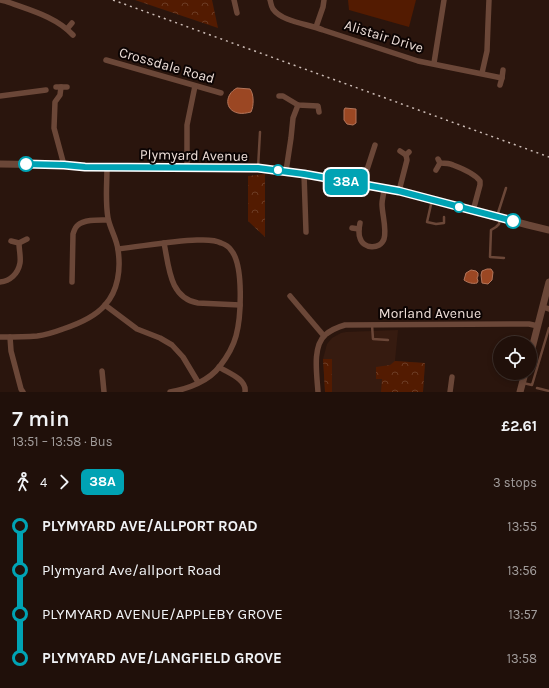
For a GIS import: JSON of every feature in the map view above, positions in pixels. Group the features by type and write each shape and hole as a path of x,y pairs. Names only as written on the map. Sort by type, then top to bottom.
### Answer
{"street":[{"path":"0,0 49,18 67,29 73,35"},
{"path":"234,0 237,13"},
{"name":"Alistair Drive","path":"270,0 272,8 285,18 418,61 434,63 502,78"},
{"path":"316,27 324,0"},
{"path":"434,63 444,0"},
{"path":"482,73 487,51 489,0"},
{"path":"67,29 72,23"},
{"name":"Crossdale Road","path":"106,60 221,93"},
{"path":"500,85 503,70"},
{"path":"187,167 187,125 195,86"},
{"path":"61,87 60,95 55,102 54,128 64,165"},
{"path":"0,96 46,90"},
{"path":"282,95 298,105 319,106"},
{"path":"286,171 292,138 293,118 298,105"},
{"path":"362,185 375,146"},
{"path":"399,191 408,153 400,151"},
{"path":"436,170 439,161 451,164 475,176 480,181 473,211"},
{"name":"Plymyard Avenue","path":"0,164 64,165 85,167 258,168 286,171 399,191 549,230"},
{"path":"0,337 37,336 71,327 89,318 105,305 112,294 117,282 119,267 118,249 108,220 106,202 107,167"},
{"path":"304,174 306,232"},
{"path":"360,223 355,229 363,243 374,247 381,244 384,238 382,204 384,189"},
{"path":"72,282 69,274 73,234 75,229 78,224 84,222 108,220"},
{"path":"19,244 27,239"},
{"path":"118,249 182,240 210,240 220,242 231,250 238,264 240,285 239,321 236,337 230,352 219,367 209,376 182,390 170,392"},
{"path":"11,241 19,244"},
{"path":"164,243 171,279 183,298 198,303 240,305"},
{"path":"0,282 11,279 16,274 20,264 19,244"},
{"path":"535,336 546,308 549,282"},
{"path":"290,296 324,336 316,355 318,392"},
{"path":"105,305 137,329 160,338 172,345 183,357 198,382"},
{"name":"Morland Avenue","path":"324,336 334,329 345,325 529,324 538,326"},
{"path":"10,337 11,351 23,392"},
{"path":"219,367 241,380 246,389 245,392"},
{"path":"102,372 104,392"},
{"path":"450,392 452,377"},
{"path":"520,392 523,382"}],"lane":[{"path":"258,168 260,132"},
{"path":"504,258 490,257 491,230 499,224 500,218 498,213 506,188"},
{"path":"432,200 427,222 436,224 444,223 444,217"},
{"path":"372,325 373,338 388,340"},
{"path":"523,382 532,385 549,328"},
{"path":"537,388 549,391"}],"shaded area":[{"path":"237,88 250,89 253,100 251,112 240,113 230,109 228,105 228,98"},
{"path":"345,108 356,109 356,123 353,125 347,124 344,120"},
{"path":"491,269 493,272 492,280 488,284 482,283 481,275 482,271"},
{"path":"471,270 478,273 477,283 470,283 464,280 466,273"},
{"path":"398,330 395,361 425,363 423,392 325,392 323,359 327,344 332,338 346,332"}],"green space":[{"path":"135,0 212,0 218,28"},
{"path":"348,0 416,0 409,27 349,10"},
{"path":"265,174 265,237 248,221 248,176"},
{"path":"323,359 332,359 332,392 325,392"},
{"path":"395,361 425,363 423,392 381,392 382,379 376,379 376,367 390,365"}],"railway":[{"path":"113,0 549,157"}],"bus line":[{"name":"38A","path":"26,164 85,167 258,168 286,171 399,191 513,221"}]}
